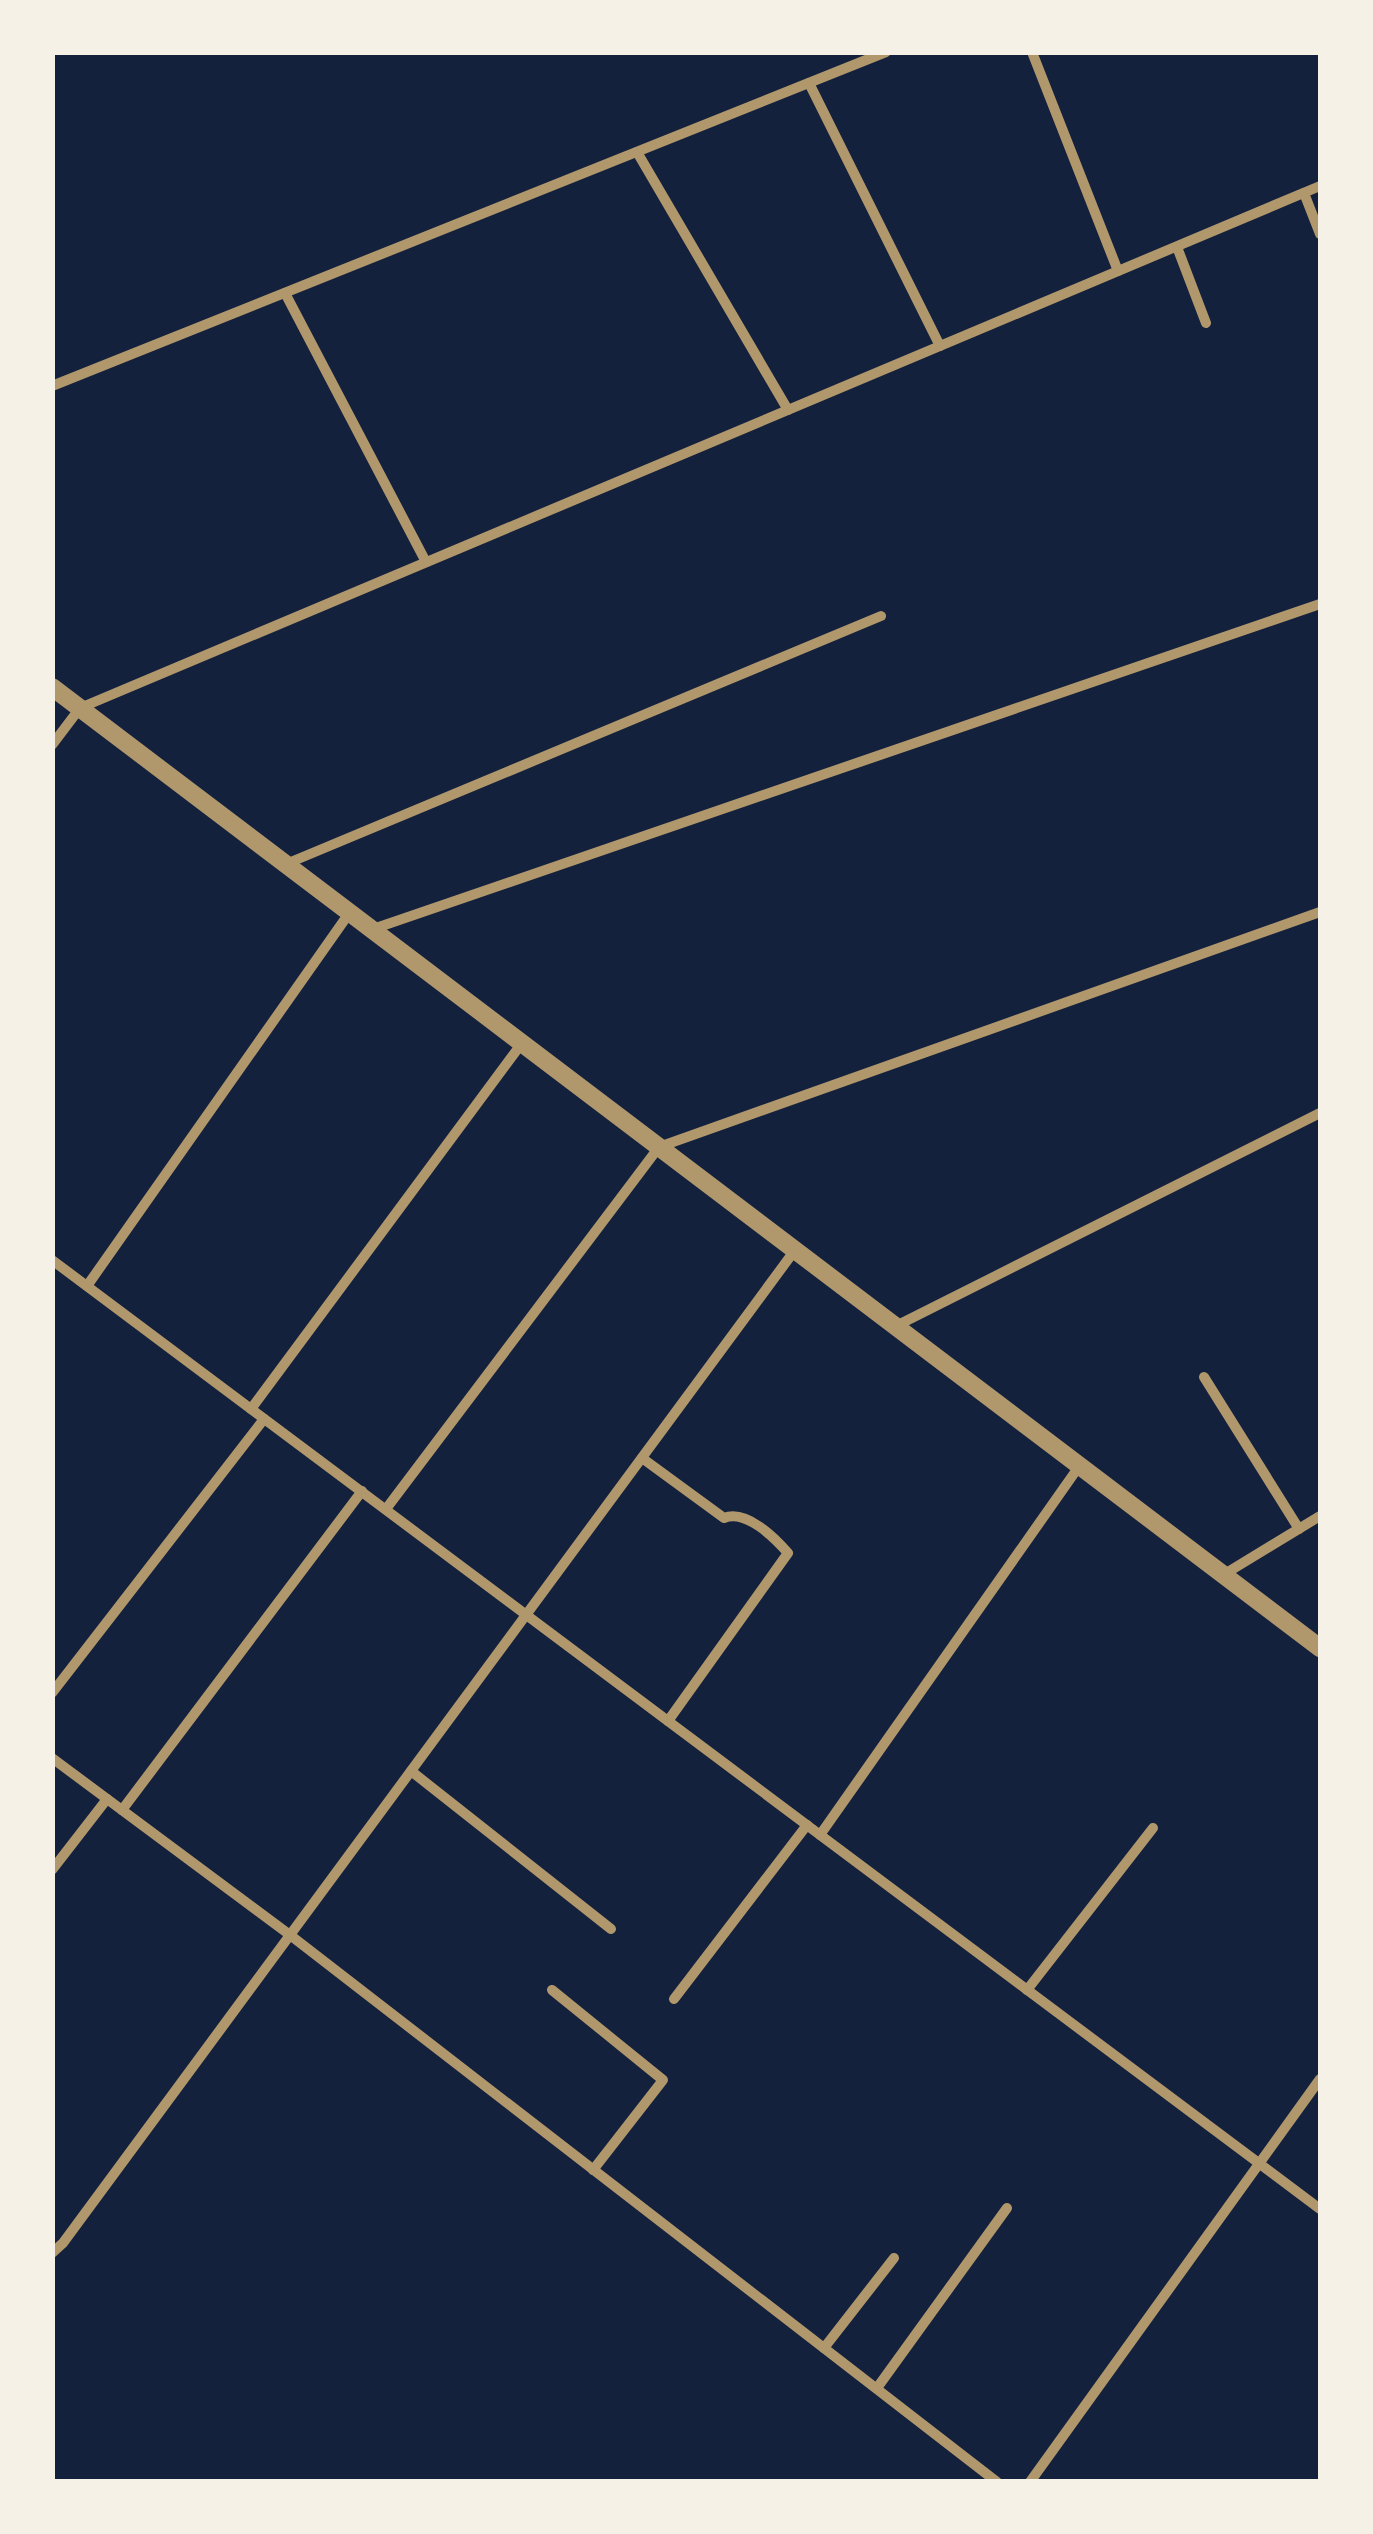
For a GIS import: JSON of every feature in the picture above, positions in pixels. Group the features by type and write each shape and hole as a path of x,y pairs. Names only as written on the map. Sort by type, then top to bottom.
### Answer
{"street":[{"path":"52,386 886,52"},
{"path":"1032,52 1118,271"},
{"path":"810,84 940,346"},
{"path":"637,152 788,410"},
{"path":"52,745 80,708 1320,186"},
{"path":"1304,193 1320,234"},
{"path":"1176,247 1206,323"},
{"path":"286,293 426,562"},
{"path":"373,929 1320,604"},
{"path":"286,864 881,616"},
{"path":"52,687 1320,1648"},
{"path":"87,1286 350,912"},
{"path":"386,1510 659,1147 1320,912"},
{"path":"251,1409 522,1043"},
{"path":"896,1326 1320,1113"},
{"path":"52,2253 795,1250"},
{"path":"52,1260 1320,2209"},
{"path":"1204,1377 1299,1529"},
{"path":"52,1693 264,1419"},
{"path":"642,1458 724,1518 730,1514 743,1516 788,1553 668,1721"},
{"path":"820,1835 1080,1465"},
{"path":"122,1810 362,1492"},
{"path":"1223,1574 1320,1516"},
{"path":"52,1758 290,1935 997,2482"},
{"path":"411,1770 611,1929"},
{"path":"52,1870 107,1799"},
{"path":"674,1999 807,1825"},
{"path":"1027,1990 1153,1828"},
{"path":"552,1990 663,2080 593,2170"},
{"path":"1030,2482 1320,2079"},
{"path":"876,2388 1007,2208"},
{"path":"824,2348 894,2258"}]}
